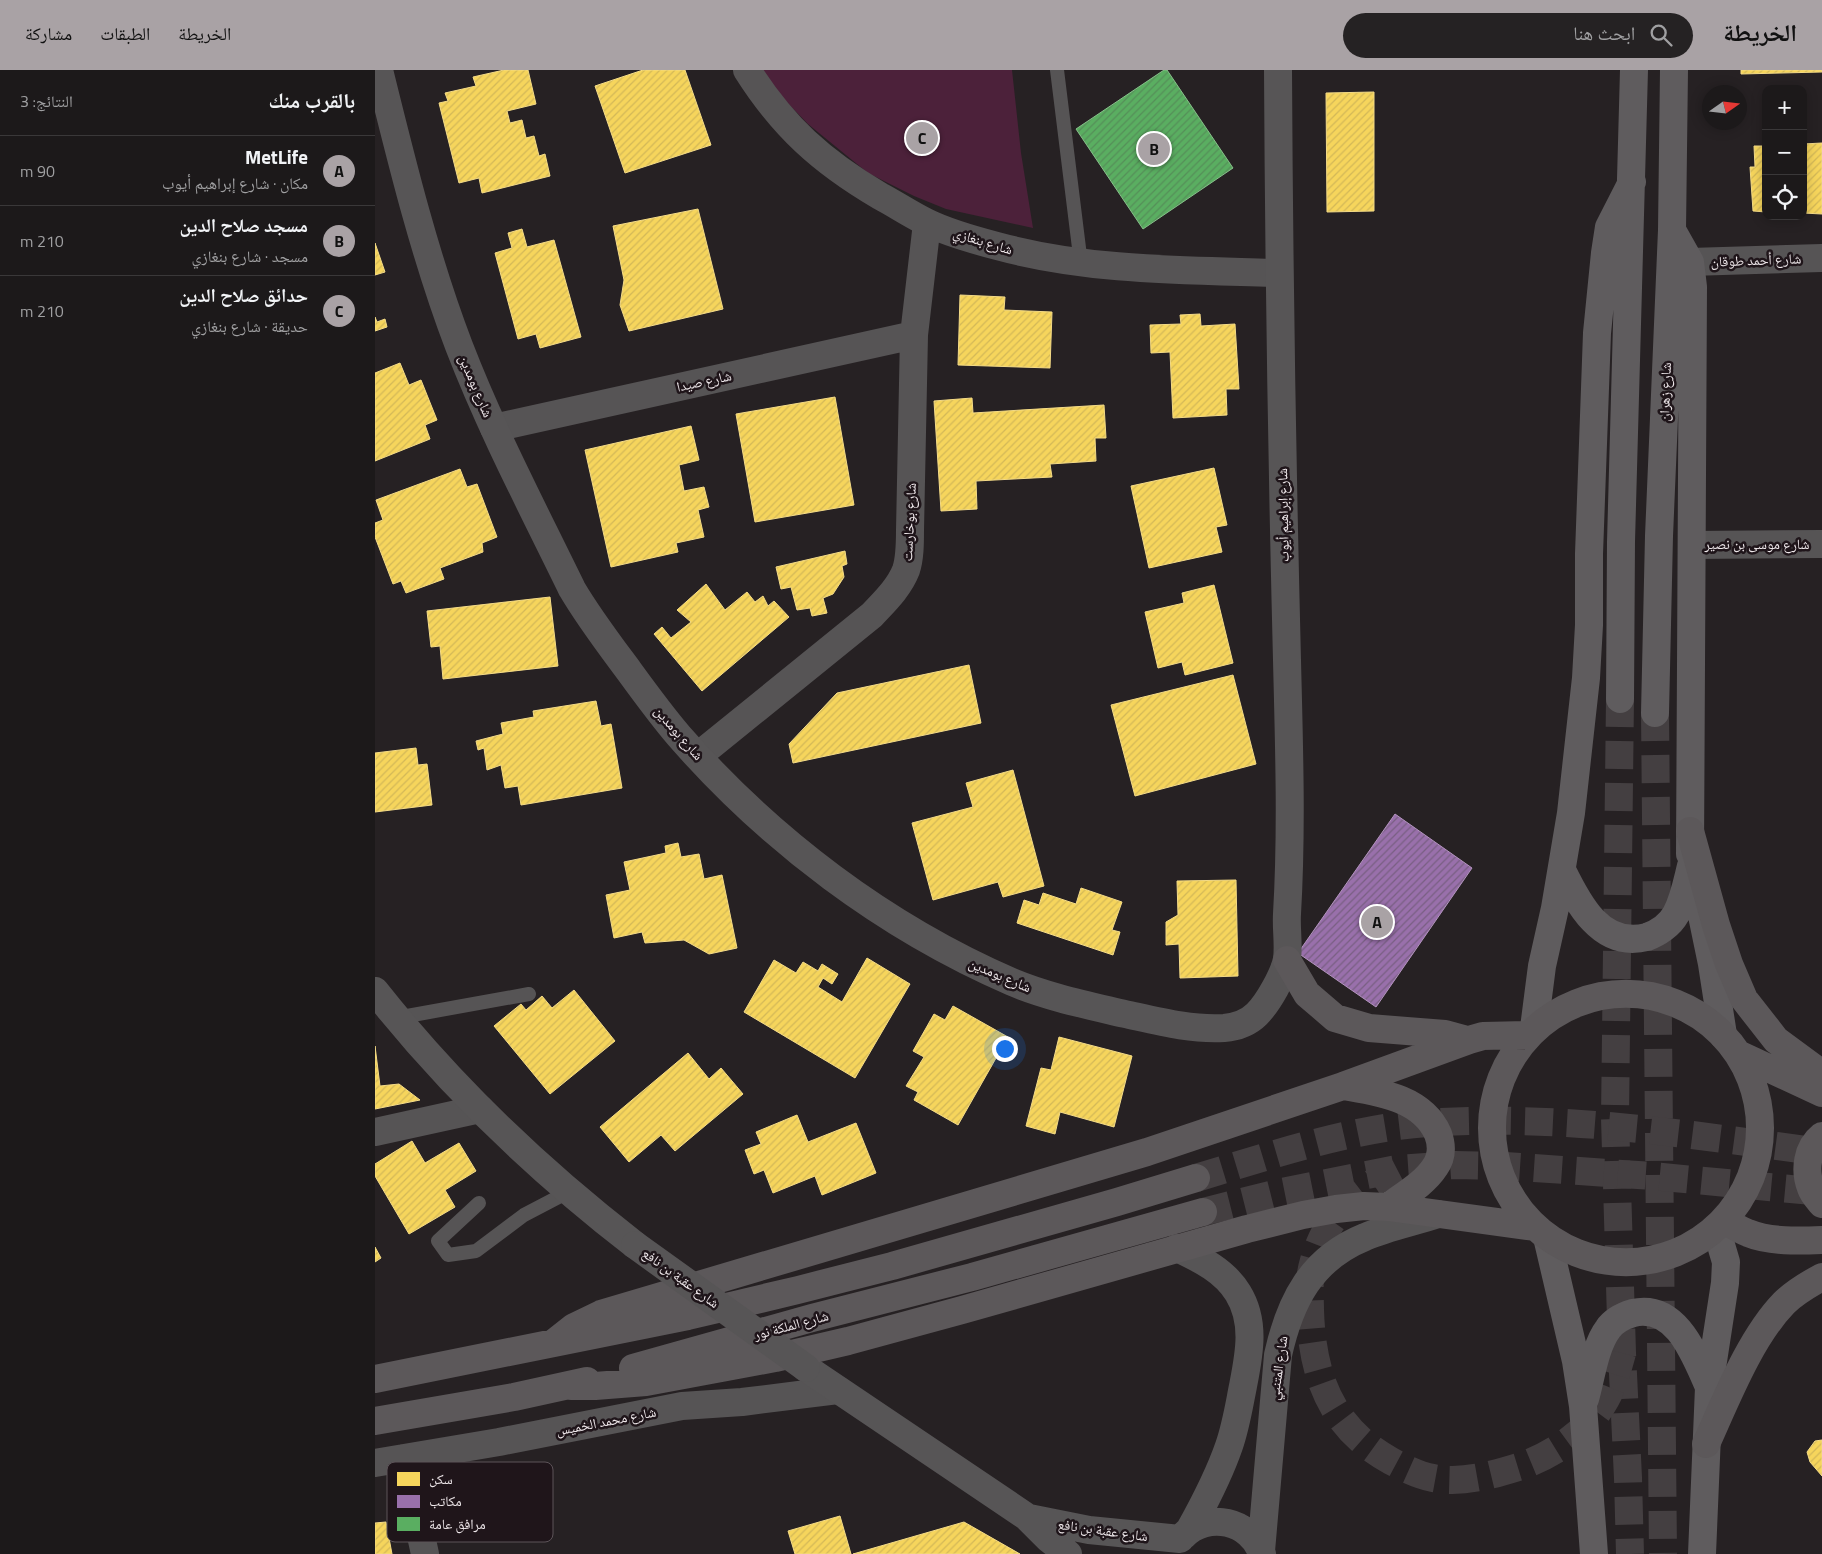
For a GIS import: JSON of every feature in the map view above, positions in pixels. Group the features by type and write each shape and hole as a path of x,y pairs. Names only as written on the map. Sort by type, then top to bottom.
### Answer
{"highway":[{"path":"1690,831 1716,925 1729,964 1744,999 1776,1040 1822,1074"},
{"path":"1287,960 1307,994 1335,1018 1369,1028 1445,1034 1469,1040"},
{"path":"1541,1232 1508,1194 1493,1153 1493,1111 1504,1070 1531,1031 1569,1005 1609,994 1651,995 1690,1009 1731,1045 1822,1093"},
{"path":"555,1342 574,1327 601,1314 1147,1152 1343,1086 1469,1040 1483,1036 1531,1031"},
{"path":"571,1386 646,1382 775,1358 953,1313 1177,1248 1303,1215 1363,1206 1388,1206 1541,1232 1588,1258 1634,1263 1678,1252 1720,1224 1745,1191 1757,1158 1760,1122 1754,1086 1731,1045"},
{"path":"1343,1086 1380,1093 1413,1106 1425,1114 1434,1125 1440,1139 1441,1152 1437,1165 1426,1179 1388,1206"},
{"path":"1822,1136 1817,1140 1809,1154 1807,1170 1811,1189 1822,1204"},
{"path":"375,1379 688,1316 817,1285 1089,1210 1195,1178"},
{"name":"شارع الملكة نور","path":"375,1421 514,1398 571,1386 812,1318 999,1270 1203,1212"},
{"path":"1720,1224 1763,1237 1822,1240"},
{"path":"1706,1444 1737,1376 1769,1322 1784,1303 1822,1277"}],"main road":[{"path":"1620,700 1621,542 1635,70"},
{"name":"شارع زهران","path":"1655,713 1659,536 1672,230 1674,70"},
{"path":"1531,1031 1562,870 1578,760 1586,678 1597,333 1605,253 1609,227 1632,182"},
{"path":"1672,230 1690,262 1693,287 1691,866 1731,1045"},
{"path":"1562,870 1579,905 1589,917 1613,934 1639,939 1655,934 1675,916 1682,900 1691,866"},
{"path":"1702,1554 1709,1387 1725,1276 1720,1224"},
{"path":"1541,1232 1574,1353 1583,1406 1594,1554"},
{"path":"1583,1406 1600,1344 1607,1330 1623,1316 1637,1312 1649,1312 1662,1316 1674,1325 1687,1340 1709,1387"}],"street":[{"name":"شارع بومدين","path":"379,70 399,152 433,268 459,346 494,428 572,589 583,608 655,706 698,756 771,828 806,858 857,895 930,941 970,963 1019,985 1067,1001 1151,1020 1208,1028 1223,1028 1241,1024 1256,1015 1269,998 1287,960"},
{"name":"شارع بنغازي","path":"747,70 763,95 789,127 820,155 853,180 927,223 977,241 1029,255 1081,264 1159,270 1279,273"},
{"name":"شارع إبراهيم أيوب","path":"1278,70 1279,273 1290,788 1289,872 1286,921 1287,960"},
{"name":"شارع بوخارست","path":"698,756 872,615 893,592 906,570 910,530 914,335 927,223"},
{"name":"شارع أحمد طوقان","path":"1690,262 1822,258"},
{"name":"شارع صيدا","path":"494,428 914,335"},
{"name":"شارع موسى بن نصير","path":"1692,545 1822,544"},
{"name":"شارع عقبة بن نافع","path":"375,991 396,1018 480,1109 525,1154 568,1192 635,1245 838,1390 1027,1517 1049,1539 1069,1554"},
{"path":"375,1132 480,1109"},
{"name":"شارع المتنبي","path":"1262,1553 1278,1355 1284,1326 1292,1308 1316,1270 1333,1254 1365,1236 1438,1214"},
{"path":"1177,1248 1209,1264 1227,1279 1239,1293 1250,1330 1250,1352 1230,1444 1207,1498 1181,1541"},
{"name":"شارع محمد الخميس","path":"375,1463 499,1442 682,1406 742,1402 838,1390"},
{"path":"404,1458 405,1462"},
{"name":"شارع عقبة بن نافع","path":"1027,1517 1089,1530 1181,1541"},
{"path":"1181,1541 1205,1522 1219,1521 1232,1523 1245,1530 1254,1539 1262,1553"}],"lane":[{"path":"1057,70 1081,264"},
{"path":"396,1018 529,994"},
{"path":"479,1203 438,1241 448,1255 476,1251 524,1215 568,1192"}],"shaded area":[{"path":"761,70 1012,70 1021,153 1033,228 946,209 914,196 868,173 808,124 774,89"}],"building: سكن":[{"path":"504,70 528,70 536,104 507,111 510,123 522,120 526,138 534,136 539,156 545,154 550,176 482,193 479,178 459,183 439,103 448,101 445,93 476,86 473,77"},
{"path":"643,70 685,70 711,145 625,173 595,86"},
{"path":"1741,70 1822,70 1822,72 1741,74"},
{"path":"1374,92 1374,211 1327,212 1326,93"},
{"path":"1822,143 1822,214 1807,213 1807,144"},
{"path":"1754,146 1762,146 1762,212 1753,211 1750,167 1755,167"},
{"path":"698,209 723,309 629,331 620,305 624,280 613,226"},
{"path":"522,229 527,247 554,240 581,337 540,348 536,334 518,339 495,253 512,248 508,233"},
{"path":"375,243 385,272 375,275"},
{"path":"960,295 1005,297 1004,310 1052,312 1050,368 958,365"},
{"path":"1200,314 1201,326 1235,324 1239,389 1226,389 1227,415 1173,418 1170,352 1151,353 1150,325 1181,324 1180,315"},
{"path":"375,317 377,322 385,319 387,327 375,331"},
{"path":"400,363 409,385 421,380 437,420 425,425 430,439 375,461 375,373"},
{"path":"835,397 854,505 755,522 736,414"},
{"path":"972,398 973,413 1104,405 1106,438 1095,438 1096,461 1050,464 1052,477 976,481 977,509 941,511 934,401"},
{"path":"691,426 699,460 679,465 684,491 704,487 709,507 698,510 704,537 676,543 678,552 611,567 585,450"},
{"path":"1214,468 1227,525 1216,527 1222,552 1149,568 1131,486"},
{"path":"460,469 467,487 477,484 497,537 482,543 483,552 440,568 444,579 406,593 401,581 393,584 375,537 375,523 383,520 376,500"},
{"path":"845,551 847,564 842,566 844,577 833,594 823,598 827,613 812,616 810,608 797,610 791,587 781,589 776,567"},
{"path":"706,584 725,610 747,592 755,602 763,596 768,606 774,601 789,617 702,691 654,634 662,627 671,638 691,622 677,610"},
{"path":"1214,585 1233,663 1185,675 1182,662 1158,668 1145,612 1184,603 1182,593"},
{"path":"550,597 558,666 443,679 440,646 431,647 427,611"},
{"path":"969,665 981,723 793,763 789,744 837,693"},
{"path":"1233,675 1256,764 1135,796 1111,705"},
{"path":"596,701 601,726 611,724 622,788 521,805 518,786 505,788 501,765 487,770 484,748 478,750 476,741 503,734 501,723 534,717 533,711"},
{"path":"416,748 418,765 427,764 432,805 375,812 375,753"},
{"path":"1013,770 1044,886 1003,897 998,882 933,900 912,823 973,807 966,783"},
{"path":"678,843 681,857 699,854 704,879 722,875 737,948 709,954 684,940 645,943 642,932 614,938 606,895 630,890 624,862 666,853 665,846"},
{"path":"1236,880 1238,976 1180,978 1179,944 1166,945 1166,922 1178,915 1177,881"},
{"path":"1081,888 1122,902 1112,930 1120,932 1113,955 1017,923 1024,900 1039,905 1043,893 1076,904"},
{"path":"867,958 910,984 855,1078 744,1012 774,960 796,973 803,962 818,971 822,964 838,974 832,984 823,978 818,987 842,1002"},
{"path":"574,990 615,1041 550,1094 494,1026 521,1004 526,1010 542,996 552,1008"},
{"path":"953,1006 1008,1037 958,1125 914,1100 918,1092 906,1086 924,1057 913,1051 934,1014 945,1020"},
{"path":"1059,1037 1132,1056 1114,1127 1060,1112 1055,1134 1026,1126 1041,1068 1051,1070"},
{"path":"375,1046 380,1086 399,1084 420,1100 375,1109"},
{"path":"688,1053 709,1079 721,1068 743,1094 675,1151 661,1135 629,1162 600,1127"},
{"path":"797,1115 808,1142 856,1123 876,1173 822,1195 815,1176 773,1193 764,1170 754,1174 745,1150 761,1144 756,1132"},
{"path":"412,1141 425,1163 459,1143 476,1171 445,1190 455,1207 409,1234 375,1176 375,1164"},
{"path":"375,1247 381,1258 375,1262"},
{"path":"1822,1440 1822,1476 1810,1462 1807,1452 1815,1441"},
{"path":"840,1516 851,1554 795,1554 788,1531"},
{"path":"386,1522 387,1542 390,1542 392,1554 375,1554 375,1523"},
{"path":"964,1522 1020,1554 853,1554"}],"building: مكاتب":[{"path":"1395,814 1472,868 1376,1007 1298,953"}],"building: مرافق عامة":[{"path":"1164,70 1167,70 1233,168 1143,229 1076,129"}],"tunnel":[{"path":"1620,699 1615,1118 1630,1554"},
{"path":"1655,713 1663,1554"},
{"path":"1196,1178 1295,1148 1371,1130 1457,1121 1556,1122 1594,1125 1670,1132 1822,1152"},
{"path":"1203,1212 1282,1192 1397,1169 1455,1165 1505,1166 1652,1176 1822,1192"},
{"path":"1397,1169 1360,1192 1338,1214 1320,1243 1310,1280 1312,1334 1315,1357 1321,1378 1329,1398 1340,1416 1353,1433 1370,1448 1411,1471 1427,1477 1444,1480 1487,1476 1518,1467 1561,1446 1597,1413 1612,1386 1622,1353"}],"place":[{"name":"حدائق صلاح الدين","path":"922,138"},
{"name":"مسجد صلاح الدين","path":"1154,149"},
{"name":"MetLife","path":"1377,922"}]}
